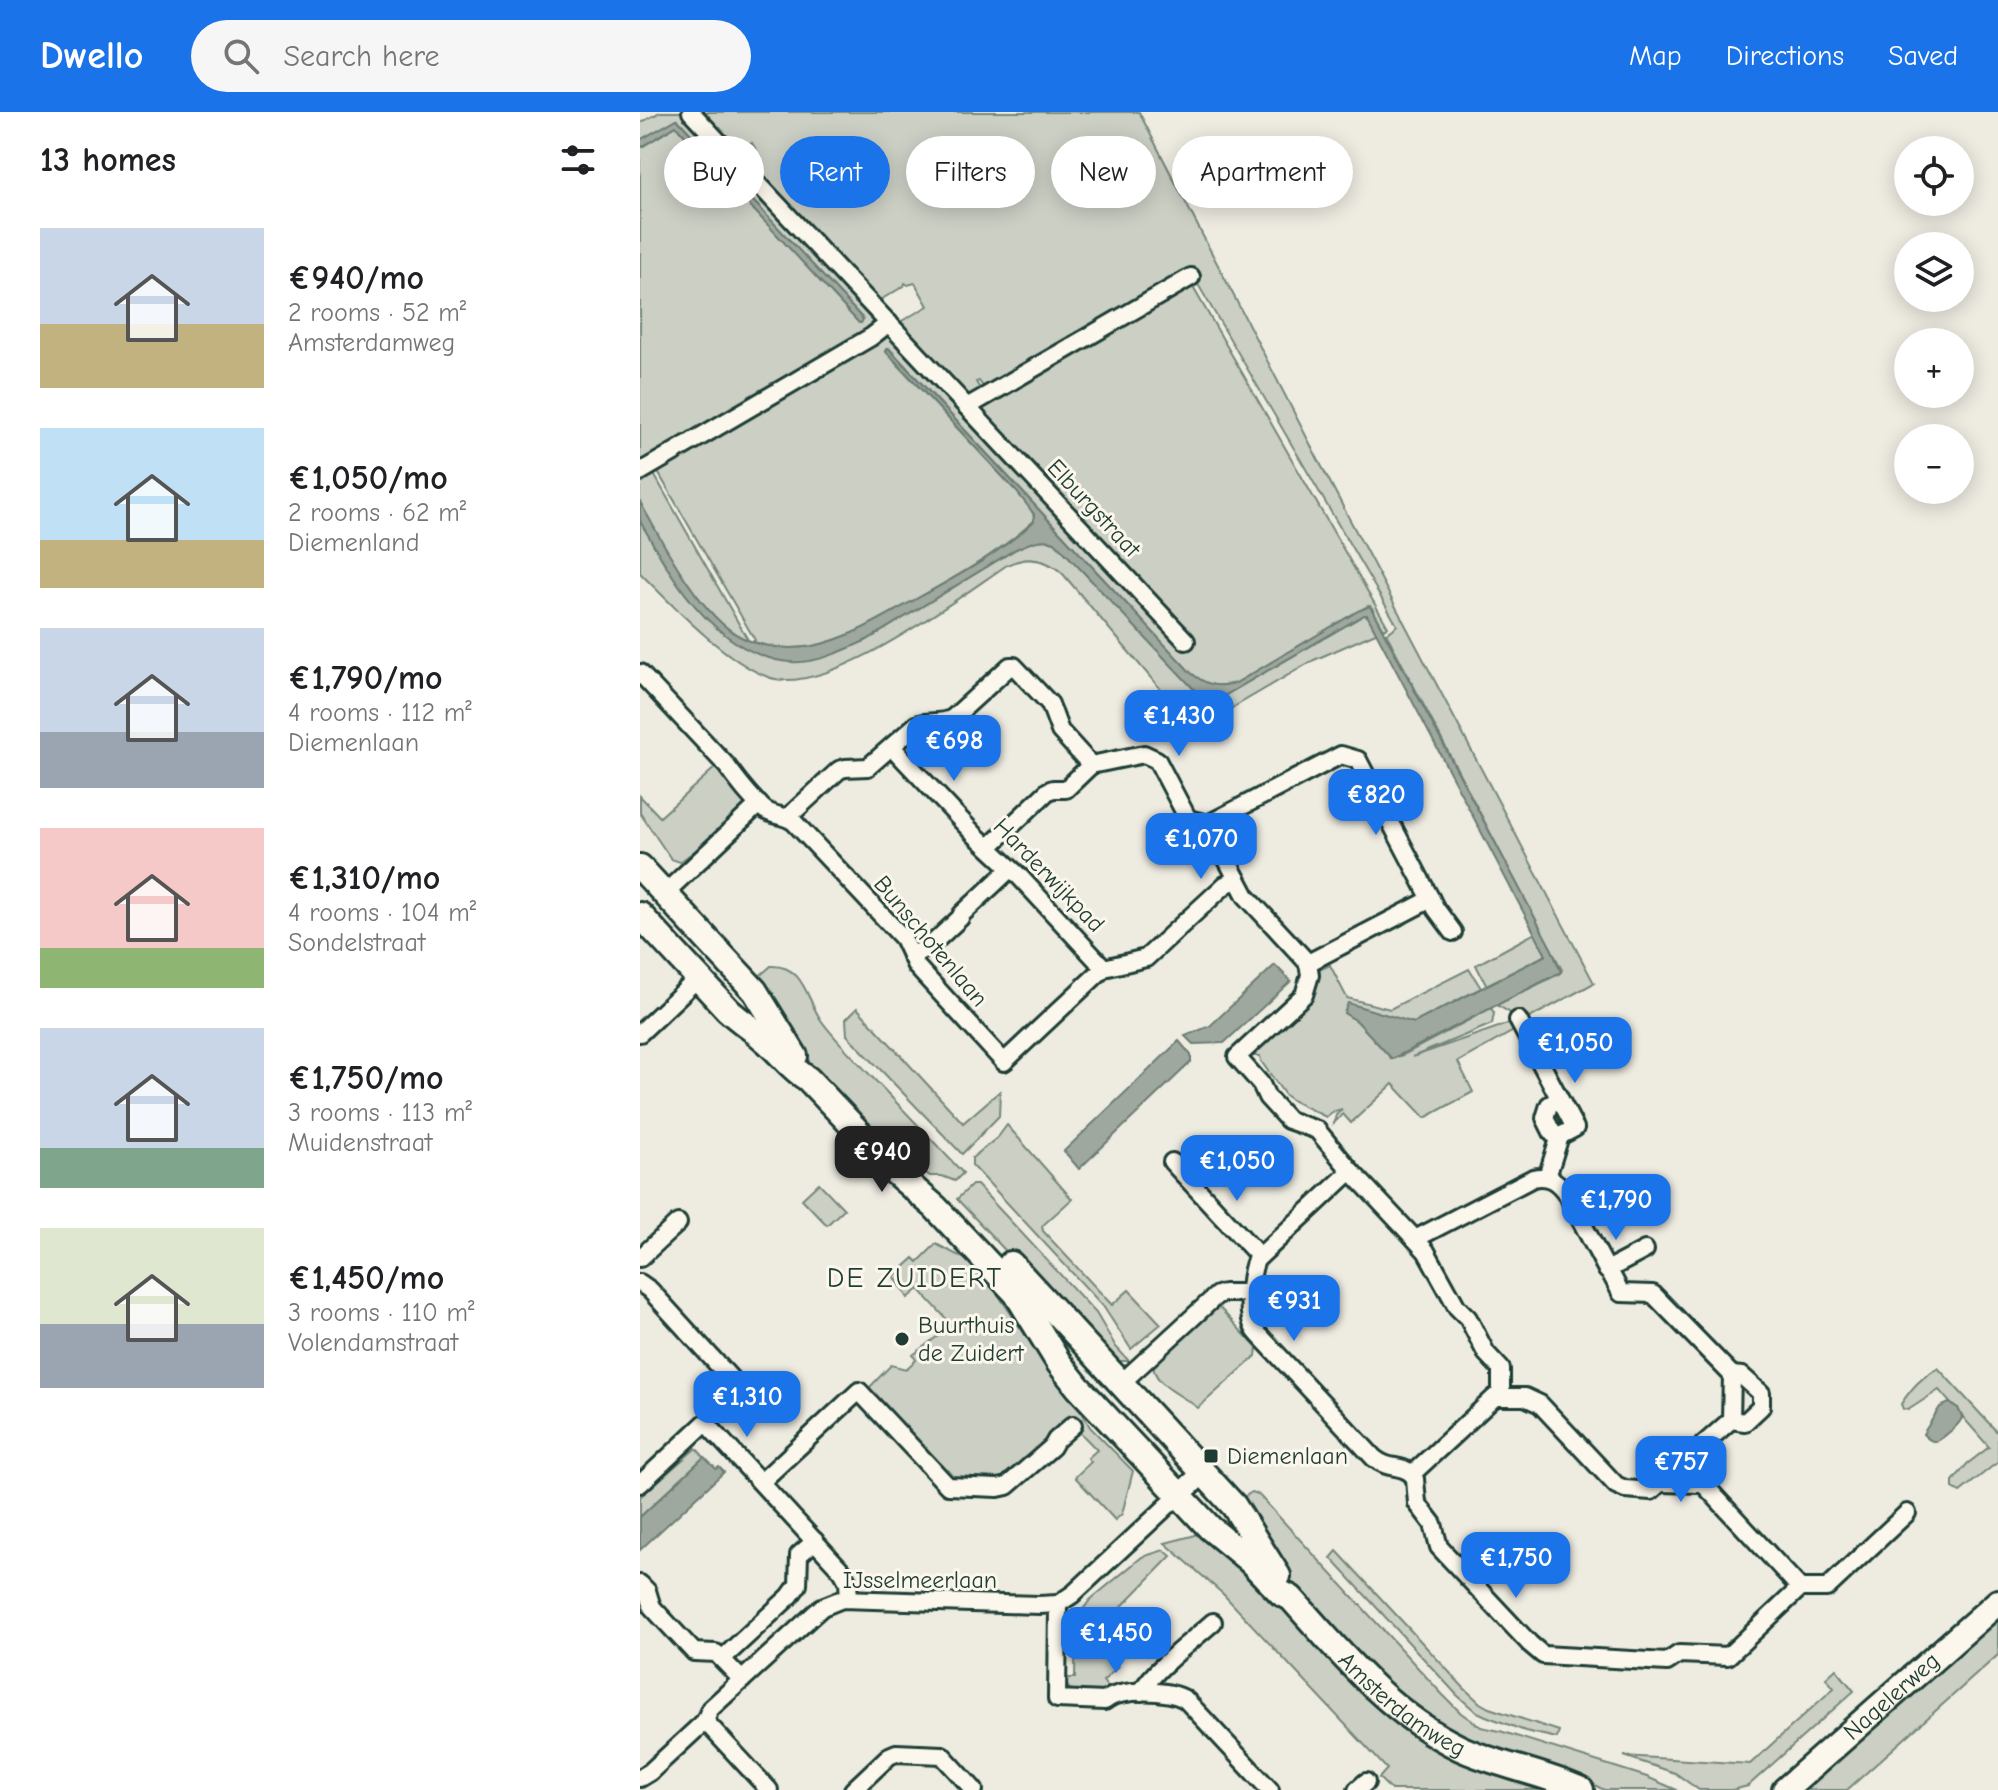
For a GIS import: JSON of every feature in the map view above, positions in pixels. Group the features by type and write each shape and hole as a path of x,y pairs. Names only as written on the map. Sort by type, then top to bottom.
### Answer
{"main road":[{"name":"Amsterdamweg","path":"640,867 755,991 808,1079"},
{"name":"Amsterdamweg","path":"664,894 640,915 740,1021 808,1079 868,1142 876,1144 939,1190 961,1210 1234,1506 1288,1588 1291,1598"},
{"name":"Amsterdamweg","path":"868,1142 869,1150 935,1207 1016,1293 1059,1363 1097,1407 1210,1528 1250,1561 1281,1593 1291,1598 1375,1688 1424,1728 1460,1748 1483,1758 1551,1777 1581,1790"},
{"name":"Nagelerweg","path":"1785,1790 1998,1602"}],"street":[{"name":"Elburgstraat","path":"691,112 743,156 889,323 1186,641"},
{"path":"967,407 1191,277"},
{"path":"640,472 871,337 889,323"},
{"path":"788,817 839,770 868,767 920,723 945,722 953,718 1010,666 1014,666 1050,704 1060,731 1091,765"},
{"path":"640,673 759,804 664,894"},
{"name":"Harderwijkpad","path":"892,747 975,835 1027,884 1104,968"},
{"path":"989,847 1048,791 1066,789 1091,765 1144,754 1157,760 1188,819 1208,824 1341,755 1358,760 1431,899 1453,932"},
{"name":"Bunschotenlaan","path":"759,804 767,812 788,817 794,822 903,938 921,972 1004,1065 1104,968 1146,958 1225,885 1237,879"},
{"path":"1208,824 1246,896 1308,963 1310,975 1304,995 1237,1057 1288,1120 1317,1130 1426,1251 1486,1353 1501,1369 1501,1397"},
{"path":"911,956 930,946 1010,869"},
{"path":"1308,963 1431,899"},
{"path":"640,1033 723,956"},
{"path":"1518,1020 1575,1128 1560,1136 1547,1177"},
{"path":"1172,1162 1259,1256"},
{"path":"1351,1171 1259,1256 1252,1271 1252,1324 1374,1458 1383,1466 1402,1468 1412,1474 1417,1503 1433,1524 1439,1547 1543,1655 1667,1662 1679,1654 1728,1656 1800,1588 1827,1588 1907,1513"},
{"path":"1415,1239 1533,1178 1541,1176 1557,1182 1621,1293 1653,1294 1732,1375 1742,1376 1761,1393 1761,1407 1745,1422 1731,1420"},
{"path":"640,1258 678,1223"},
{"path":"1607,1270 1645,1250"},
{"path":"640,1283 733,1381 735,1395 640,1484"},
{"path":"1097,1407 1217,1295 1251,1293"},
{"path":"1412,1474 1495,1397 1525,1397 1538,1403 1616,1485 1625,1489 1651,1491 1731,1420 1732,1375"},
{"path":"761,1482 859,1391 948,1486 1007,1486 1073,1425"},
{"path":"706,1423 846,1576 849,1599"},
{"path":"1687,1461 1697,1477 1800,1588"},
{"path":"1203,1473 1073,1594 1058,1604 1057,1699 1105,1701 1111,1696 1141,1692 1171,1693 1186,1700 1270,1790"},
{"path":"1660,1483 1704,1484"},
{"path":"722,1659 790,1596 798,1585 799,1555 815,1541"},
{"path":"640,1584 647,1591 652,1607 694,1652 716,1653 742,1680"},
{"name":"IJsselmeerlaan","path":"640,1778 705,1721 710,1709 818,1610 836,1601 1058,1604"},
{"path":"1141,1692 1213,1622"},
{"path":"705,1721 769,1790"},
{"path":"853,1790 896,1753 942,1755 974,1790"}],"shaded area":[{"path":"660,112 686,112 709,136 693,136 677,119 640,140 640,123"},
{"path":"689,112 1139,112 1151,136 1051,136 1051,208 1156,208 1156,145 1172,176 1172,208 1188,208 1594,983 1524,1021 1497,1005 1562,970 1386,633 1397,625 1192,274 987,392 979,381 976,382 983,394 973,400 965,399 924,355 927,351 900,322 928,306 915,283 905,283 880,300 794,208 890,208 890,136 780,136 780,193 764,176 764,136 726,136 719,130 710,135"},
{"path":"677,119 693,136 685,136 676,126 640,148 640,140"},
{"path":"676,126 685,136 664,136 664,208 752,208 859,323 863,319 760,208 764,208 764,195 878,316 877,325 640,468 640,148"},
{"path":"752,208 760,208 863,319 859,323"},
{"path":"1190,282 1388,627 1384,629 1368,606 1236,683 1218,685 1201,680 1191,673 889,348 886,352 1026,502 1034,521 1004,546 971,567 849,635 799,648 753,642 755,640 655,467 886,334 893,334 975,410"},
{"path":"888,348 1191,673 1202,680 1217,685 1236,683 1370,606 1561,972 1392,1059 1357,1021 1344,1013 1348,1003 1414,1023 1546,955 1367,615 1210,704 1055,542 1045,540 1016,549 867,640 820,659 791,662 766,657 728,637 705,617 685,594 641,523 640,502 683,576 711,613 741,637 758,644 785,648 824,643 849,635 973,567 1034,521 1034,514 1017,492 886,351"},
{"path":"651,469 748,640 733,633 705,607 680,572 644,510 640,501 640,476"},
{"path":"640,520 684,591 743,647 778,660 816,659 867,640 1016,549 1045,540 1055,542 1210,704 1364,615 1370,617 1378,632 1314,660 1203,725 1195,724 1183,716 1063,574 1050,564 1029,559 1007,565 925,621 856,660 823,673 793,680 768,677 717,646 640,573"},
{"path":"717,766 745,796 745,808 734,821 680,862 671,859 640,813 640,796 660,817"},
{"path":"1535,933 1546,955 1486,985 1476,965"},
{"path":"1275,965 1291,981 1224,1043 1193,1044 1185,1036 1210,1026"},
{"path":"1330,965 1347,998 1390,1009 1469,969 1481,988 1414,1023 1344,1013 1357,1021 1392,1059 1491,1008 1494,1013 1492,1024 1412,1057 1507,1024 1517,1029 1458,1062 1473,1092 1425,1118 1393,1084 1351,1123 1343,1114 1334,1123 1342,1109 1326,1117 1293,1101 1285,1095 1260,1056 1254,1056 1255,1047 1317,971"},
{"path":"771,966 791,971 803,984 821,1020 832,1034 963,1173 955,1181 930,1176 875,1137 803,1060 756,979"},
{"path":"857,1008 963,1123 1000,1091 999,1116 962,1154 847,1035 846,1019"},
{"path":"1179,1041 1191,1055 1191,1062 1079,1169 1064,1151"},
{"path":"1007,1125 1072,1199 1042,1226 1043,1231 1112,1305 1129,1290 1161,1324 1131,1349 1103,1306 972,1165 972,1158 998,1137"},
{"path":"819,1183 844,1209 827,1225 802,1199"},
{"path":"972,1185 977,1185 1096,1313 1116,1347 1129,1361 1113,1361 1104,1356 957,1199"},
{"path":"936,1244 973,1263 984,1274 1054,1377 1078,1405 1090,1427 1133,1471 1122,1514 1115,1520 1075,1477 1091,1462 1088,1458 1097,1450 1069,1421 1040,1444 1041,1451 1010,1476 993,1481 962,1480 948,1477 867,1390 891,1365 906,1369 916,1360 913,1355 952,1325 919,1289 908,1298 894,1276 914,1258 918,1262"},
{"path":"1216,1304 1257,1348 1256,1356 1198,1408 1165,1386 1153,1367"},
{"path":"1938,1368 1998,1433 1998,1463 1960,1492 1953,1488 1953,1481 1967,1464 1989,1447 1958,1408 1939,1390 1908,1410 1903,1409 1901,1404 1926,1375"},
{"path":"1949,1403 1958,1408 1962,1418 1940,1439 1929,1439 1923,1434 1940,1407"},
{"path":"696,1448 704,1457 640,1517 640,1497"},
{"path":"704,1457 724,1472 640,1550 640,1517"},
{"path":"1252,1492 1258,1494 1461,1713 1481,1727 1647,1777 1677,1790 1604,1790 1583,1779 1479,1748 1397,1702 1292,1583 1254,1524 1242,1498"},
{"path":"1203,1531 1274,1597 1363,1691 1397,1722 1460,1761 1540,1790 1391,1790 1379,1778 1387,1769 1223,1594 1165,1543"},
{"path":"1164,1550 1171,1556 1091,1638 1118,1667 1103,1681 1110,1690 1102,1696 1074,1693 1063,1678 1075,1678 1076,1619 1090,1600 1142,1557"},
{"path":"1337,1551 1480,1703 1559,1731 1557,1738 1525,1731 1475,1711 1331,1558"},
{"path":"1998,1612 1998,1655 1847,1790 1806,1790"},
{"path":"1836,1669 1854,1691 1748,1786 1732,1790 1699,1790 1675,1773 1624,1756 1750,1764 1834,1688 1826,1678"}],"place":[{"name":"Buurthuis de Zuidert","path":"902,1339"},
{"name":"Diemenlaan","path":"1211,1456"}],"district":[{"name":"DE ZUIDERT","path":"915,1277"}]}
